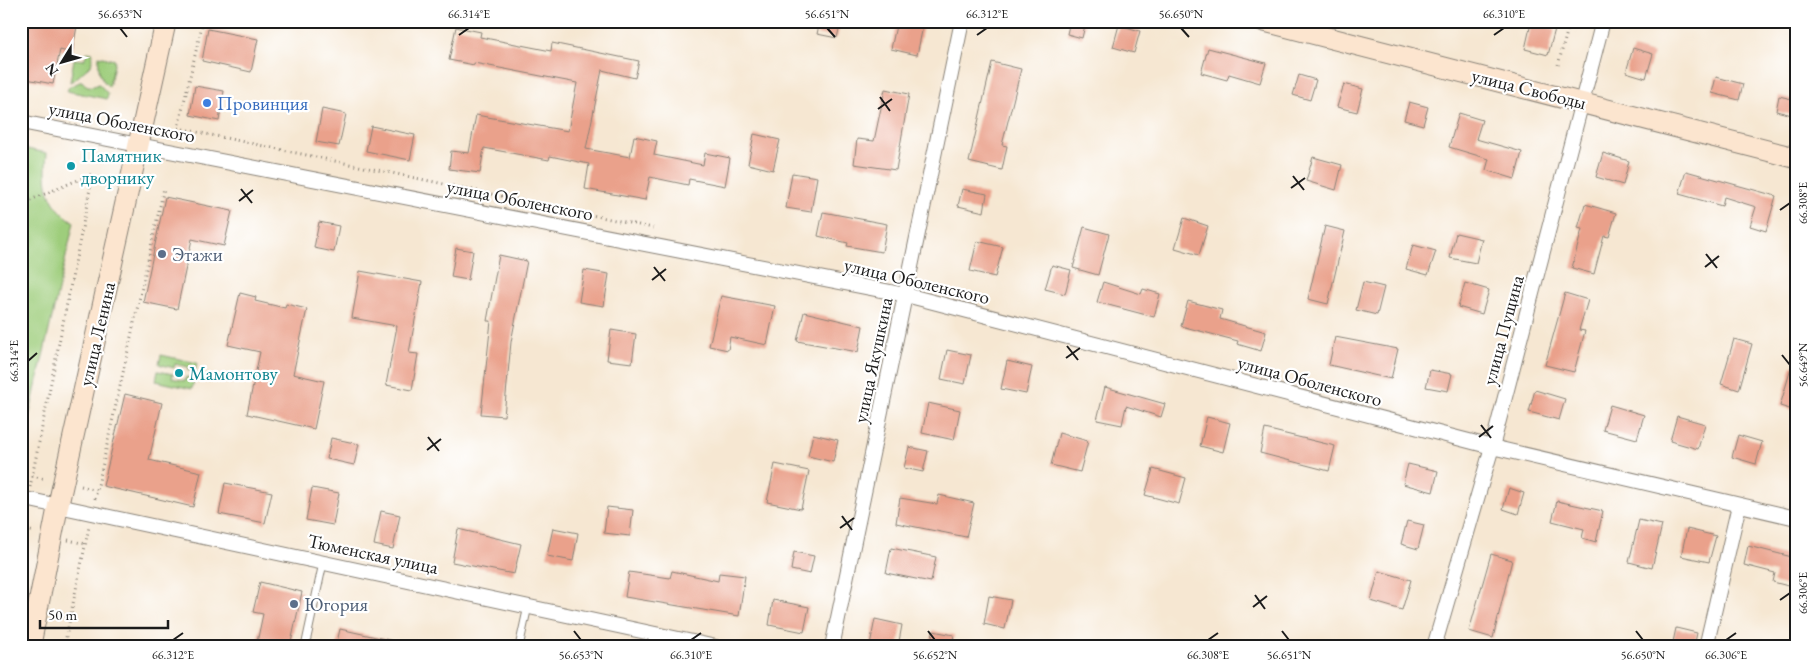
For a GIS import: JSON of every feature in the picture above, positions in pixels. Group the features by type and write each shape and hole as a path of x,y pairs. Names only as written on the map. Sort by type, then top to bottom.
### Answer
{"main road":[{"name":"улица Ленина","path":"30,647 58,506 166,21"},
{"name":"улица Свободы","path":"1263,21 1796,158"}],"street":[{"name":"улица Якушкина","path":"832,647 962,21"},
{"name":"улица Пущина","path":"1434,647 1492,447 1603,21"},
{"name":"улица Оболенского","path":"21,122 906,295 1492,447 1796,518"},
{"name":"Тюменская улица","path":"24,499 716,647"},
{"path":"1706,647 1739,504"}],"lane":[{"path":"305,647 323,563"},
{"path":"519,647 528,606"}],"path":[{"path":"202,21 178,128 662,230"},
{"path":"1558,65 1570,21"},
{"path":"21,204 93,174 24,499 21,526"},
{"path":"64,647 164,188"}],"green space":[{"path":"87,52 93,53 91,66 70,82 74,59 84,60"},
{"path":"99,56 115,60 109,87 100,73"},
{"path":"82,81 90,86 99,84 108,94 107,99 67,91 69,87"},
{"path":"21,148 47,153 46,174 52,200 74,222 21,451"},
{"path":"161,355 197,363 195,372 187,370 188,367 175,364 174,368 159,364"},
{"path":"158,371 173,374 172,378 185,381 186,377 194,379 192,389 156,381"}],"building":[{"path":"21,21 78,21 72,53 60,50 53,84 21,78"},
{"path":"820,21 841,21 837,38 817,34"},
{"path":"897,21 923,26 917,55 891,49"},
{"path":"1070,21 1086,21 1082,38 1067,34"},
{"path":"1531,23 1555,29 1548,55 1525,49"},
{"path":"1119,25 1140,31 1134,53 1113,47"},
{"path":"456,27 481,32 480,37 551,51 552,43 639,61 635,78 602,70 586,149 630,157 634,136 657,141 654,155 703,165 705,153 730,158 725,186 689,179 688,185 650,177 645,200 585,189 589,164 550,156 549,160 484,148 480,173 449,169 451,151 469,153 476,115 568,131 577,83 449,60"},
{"path":"208,29 258,39 251,72 202,61"},
{"path":"1208,48 1266,63 1260,83 1229,74 1227,80 1201,73"},
{"path":"1633,48 1653,54 1646,78 1626,72"},
{"path":"992,62 1021,69 1002,145 1007,146 1002,170 969,162"},
{"path":"1299,75 1316,80 1310,100 1293,95"},
{"path":"1716,77 1743,84 1739,100 1712,93"},
{"path":"1344,84 1363,89 1357,112 1337,107"},
{"name":"Провинция","path":"195,86 224,91 219,121 190,115"},
{"path":"885,89 909,94 896,170 854,164 857,139 874,141"},
{"path":"1779,96 1796,100 1796,116 1776,111"},
{"path":"1409,102 1428,107 1423,125 1404,120"},
{"path":"322,109 346,114 339,146 316,142"},
{"path":"1459,113 1482,120 1476,139 1522,152 1515,179 1486,170 1489,159 1449,147"},
{"path":"371,126 415,135 410,160 366,151"},
{"path":"754,134 780,140 773,170 748,164"},
{"path":"1603,153 1629,161 1623,185 1596,177"},
{"path":"1313,157 1342,165 1336,190 1306,181"},
{"path":"1686,171 1776,196 1766,231 1750,226 1756,207 1724,197 1722,206 1679,194"},
{"path":"792,173 817,177 811,212 786,208"},
{"path":"962,189 987,194 984,212 958,206"},
{"path":"165,197 232,211 224,246 192,239 177,309 143,302"},
{"path":"1585,204 1616,213 1609,237 1604,236 1594,274 1572,268 1582,229 1578,228"},
{"path":"823,212 887,224 882,252 847,246 848,243 818,236"},
{"path":"1184,218 1208,226 1199,255 1175,248"},
{"path":"319,222 339,226 334,252 314,248"},
{"path":"1325,226 1345,231 1328,304 1308,299"},
{"path":"1084,227 1109,234 1098,275 1073,268"},
{"path":"1456,233 1482,239 1476,263 1450,258"},
{"path":"977,241 1003,247 995,277 970,271"},
{"path":"1413,245 1436,251 1428,275 1406,269"},
{"path":"456,248 473,251 468,280 451,277"},
{"path":"499,255 527,261 511,342 504,416 481,414 491,321 487,321"},
{"path":"1052,265 1071,270 1065,294 1045,289"},
{"path":"584,270 609,274 604,306 579,302"},
{"path":"360,271 422,282 409,353 418,354 412,390 386,385 397,326 352,318"},
{"path":"1103,282 1141,294 1143,289 1160,294 1154,317 1097,302"},
{"path":"1363,282 1384,287 1377,315 1356,310"},
{"path":"1465,283 1489,290 1482,314 1458,307"},
{"path":"240,293 256,297 255,301 285,308 286,304 307,309 293,374 324,381 314,429 247,414 260,352 228,345"},
{"path":"1565,293 1588,300 1579,330 1585,331 1574,372 1545,365"},
{"path":"721,296 775,306 767,345 730,337 728,350 709,346"},
{"path":"1188,301 1222,310 1220,319 1266,332 1261,351 1237,344 1238,341 1181,326"},
{"path":"804,312 863,326 858,352 797,341"},
{"path":"611,330 636,334 632,363 607,360"},
{"path":"1335,337 1398,349 1391,379 1329,365"},
{"path":"1734,339 1752,344 1739,390 1721,384"},
{"path":"947,350 971,355 965,384 941,379"},
{"path":"1007,361 1032,367 1026,394 1001,389"},
{"path":"1792,365 1796,366 1796,411 1780,406"},
{"path":"1430,370 1452,374 1448,391 1426,387"},
{"path":"1105,387 1165,404 1161,417 1126,406 1122,425 1097,420"},
{"path":"1535,390 1565,399 1559,420 1529,412"},
{"path":"125,394 162,403 149,460 201,472 193,507 103,486"},
{"path":"928,403 960,410 954,440 922,433"},
{"path":"1610,405 1644,415 1637,439 1603,430"},
{"path":"1677,416 1705,424 1698,449 1670,441"},
{"path":"1207,417 1230,423 1223,452 1200,446"},
{"path":"1265,429 1335,446 1329,471 1260,453"},
{"path":"1059,433 1088,441 1080,472 1051,465"},
{"path":"813,434 838,440 833,462 808,456"},
{"path":"1738,435 1762,442 1756,464 1732,457"},
{"path":"331,438 359,444 354,465 327,459"},
{"path":"909,447 928,451 923,472 904,468"},
{"path":"775,464 809,471 801,509 767,502"},
{"path":"1408,464 1438,471 1433,492 1403,484"},
{"path":"1153,469 1186,478 1179,504 1145,495"},
{"path":"225,483 272,492 265,523 219,514"},
{"path":"312,488 339,493 333,525 306,520"},
{"path":"1509,488 1524,493 1518,514 1503,509"},
{"path":"939,495 974,503 966,537 896,523 900,498 937,504"},
{"path":"1557,501 1603,511 1596,542 1582,538 1584,529 1552,521"},
{"path":"607,507 633,510 630,536 604,533"},
{"path":"381,511 400,515 393,549 374,545"},
{"path":"1639,520 1662,525 1652,568 1629,562"},
{"path":"1407,521 1424,525 1418,549 1401,544"},
{"path":"553,528 578,533 573,561 547,556"},
{"path":"458,529 521,544 514,574 452,562"},
{"path":"1687,529 1716,536 1709,562 1681,556"},
{"path":"1748,546 1796,558 1792,587 1773,582 1775,573 1744,565"},
{"path":"891,548 936,557 931,582 886,573"},
{"path":"794,552 814,556 810,574 791,570"},
{"path":"1491,554 1512,560 1493,638 1469,631"},
{"path":"672,571 718,581 719,573 745,576 739,616 625,597 629,572 670,578"},
{"path":"1379,571 1411,580 1402,610 1371,601"},
{"path":"260,582 302,592 290,647 256,647 263,614 253,612"},
{"path":"989,596 1011,600 1005,629 984,624"},
{"path":"773,600 809,607 804,632 769,625"},
{"path":"875,619 902,625 898,647 870,645"},
{"path":"1676,628 1697,633 1694,647 1672,647"},
{"path":"340,629 394,641 393,647 336,647"},
{"path":"933,631 954,635 952,647 930,647"}],"place":[{"name":"Провинция","path":"207,103"},
{"name":"Памятник дворнику","path":"71,166"},
{"name":"Этажи","path":"162,254"},
{"name":"Мамонтову","path":"179,373"},
{"name":"Югория","path":"294,604"}]}
